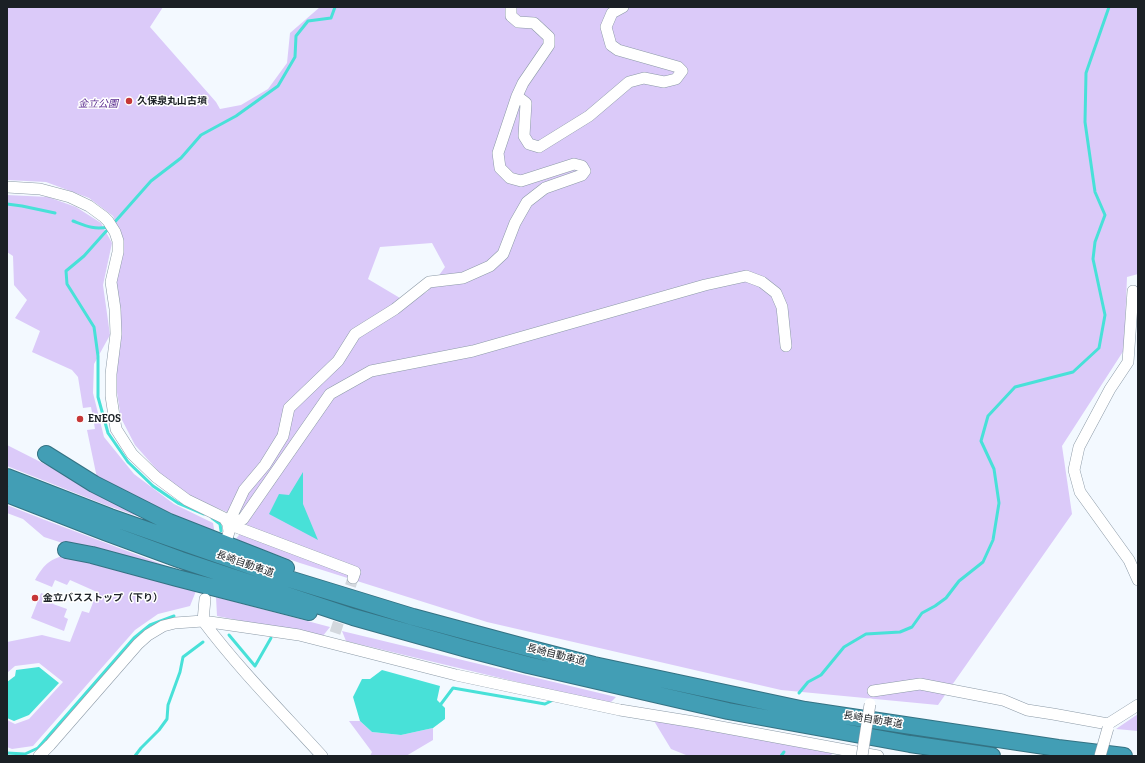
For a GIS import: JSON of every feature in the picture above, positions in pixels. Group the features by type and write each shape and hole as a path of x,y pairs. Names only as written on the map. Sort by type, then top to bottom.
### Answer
{"highway":[{"path":"46,454 94,484 169,522 413,617"},
{"name":"長崎自動車道","path":"7,477 110,517 273,574 413,617 532,649 805,710 1058,748 1124,756"},
{"name":"長崎自動車道","path":"7,494 181,560 353,617 467,649 528,665 728,711 910,744 992,756"},
{"path":"66,550 92,555 278,605 466,652 528,665"}],"street":[{"path":"228,524 244,490 265,465 283,436 289,408 338,361 355,334 396,309 429,282 463,278 490,266 503,254 514,223 528,202 545,188 582,175 585,171 582,166 574,164 521,181 510,178 500,168 498,153 517,96 523,83 549,45 549,37 534,23 518,22 511,16 511,7"},
{"path":"517,96 526,103 524,136 529,144 539,147 589,116 629,82 644,78 664,82 676,78 682,71 678,67 618,50 611,45 606,27 612,13 623,7"},
{"path":"7,187 40,189 70,197 89,206 108,221 118,241 118,252 111,282 115,309 116,334 110,374 111,396 116,429 132,454 156,477 187,500 224,518 228,524 229,532 227,538"},
{"path":"228,524 244,519 330,394 371,371 473,350 705,285 746,276 762,282 776,293 782,307 786,346"},
{"path":"1134,291 1128,362 1110,389 1079,447 1074,470 1080,492 1129,560 1138,580"},
{"path":"228,524 355,572 353,578"},
{"path":"205,599 203,621 232,658 322,756"},
{"path":"39,756 138,644 148,635 163,626 175,623 203,621 299,635 333,638 456,675 620,710 878,756"},
{"path":"873,691 920,684 1003,700 1027,710 1108,726"},
{"path":"862,756 870,704"},
{"path":"1100,756 1108,726 1138,705"}],"green space":[{"name":"金立公園","path":"7,7 163,7 150,27 216,102 220,109 241,105 268,89 287,63 290,33 320,7 1138,7 1138,274 1127,277 1124,350 1062,446 1072,514 938,705 781,690 487,622 300,563 235,540 247,525 234,515 193,498 166,480 135,445 121,418 116,386 120,315 116,281 124,243 113,216 89,198 46,182 7,180","holes":["432,243 445,267 427,292 405,301 368,279 380,247"]},
{"path":"7,195 48,197 76,207 101,223 112,243 103,285 110,335 94,364 93,393 104,437 134,474 174,504 213,523 215,534 97,478 87,430 95,429 91,407 83,408 78,377 72,370 32,352 40,331 15,318 27,300 14,285 13,256 7,252"},
{"path":"7,445 169,527 108,506 7,466"},
{"path":"7,505 196,577 78,548 44,537 23,519 7,513"},
{"path":"65,555 196,591 190,606 158,614 135,630 33,746 12,749 7,747 7,720 15,724 29,719 63,682 39,663 15,666 7,673 7,642 42,635 70,642 82,611 89,613 97,592 70,580 67,585 55,580 52,587 35,580 41,570 50,561"},
{"path":"41,593 55,598 53,604 67,609 64,617 68,619 64,631 31,618"},
{"path":"216,597 330,627 322,637 217,616"},
{"path":"342,631 616,697 609,704 346,641"},
{"path":"1138,714 1138,731 1116,729"},
{"path":"349,721 360,721 372,732 401,735 433,728 433,740 406,756 370,756 372,752"},
{"path":"654,721 723,730 832,753 831,756 686,756 671,749"}],"water":[{"path":"303,472 303,504 318,540 269,514 279,494 289,495"},
{"path":"39,667 59,683 29,715 14,721 7,718 7,682 15,676 16,670"},
{"path":"382,670 440,686 437,700 445,708 445,719 433,728 401,735 372,732 360,721 353,697 362,679 370,679"}],"waterway":[{"path":"113,224 151,181 181,158 201,135 236,116 278,86 295,57 296,36 308,21 331,18 335,7"},
{"path":"799,693 808,682 821,675 844,647 866,634 900,632 912,627 922,613 946,598 959,581 983,562 993,540 999,503 994,469 981,441 988,416 1015,387 1073,372 1099,348 1105,315 1093,259 1095,242 1105,215 1095,192 1085,122 1086,73 1109,7"},
{"path":"7,204 55,213"},
{"path":"73,221 94,228 108,227"},
{"path":"109,228 84,256 66,271 67,284 94,327 98,356 98,397 108,433 128,462 153,486 178,503 204,514"},
{"path":"212,518 220,524 221,531"},
{"path":"7,753 25,754 38,748 134,638 150,625 174,616"},
{"path":"229,635 255,666 271,638"},
{"path":"135,756 167,719 168,705 180,672 183,657 203,642"},
{"path":"441,704 453,688 545,704 553,700"},
{"path":"781,756 784,752"}],"tunnel":[{"path":"335,633 353,578"}],"place":[{"name":"久保泉丸山古墳","path":"129,101"},
{"name":"ENEOS","path":"80,419"},
{"name":"金立バスストップ（下り）","path":"35,598"}]}
